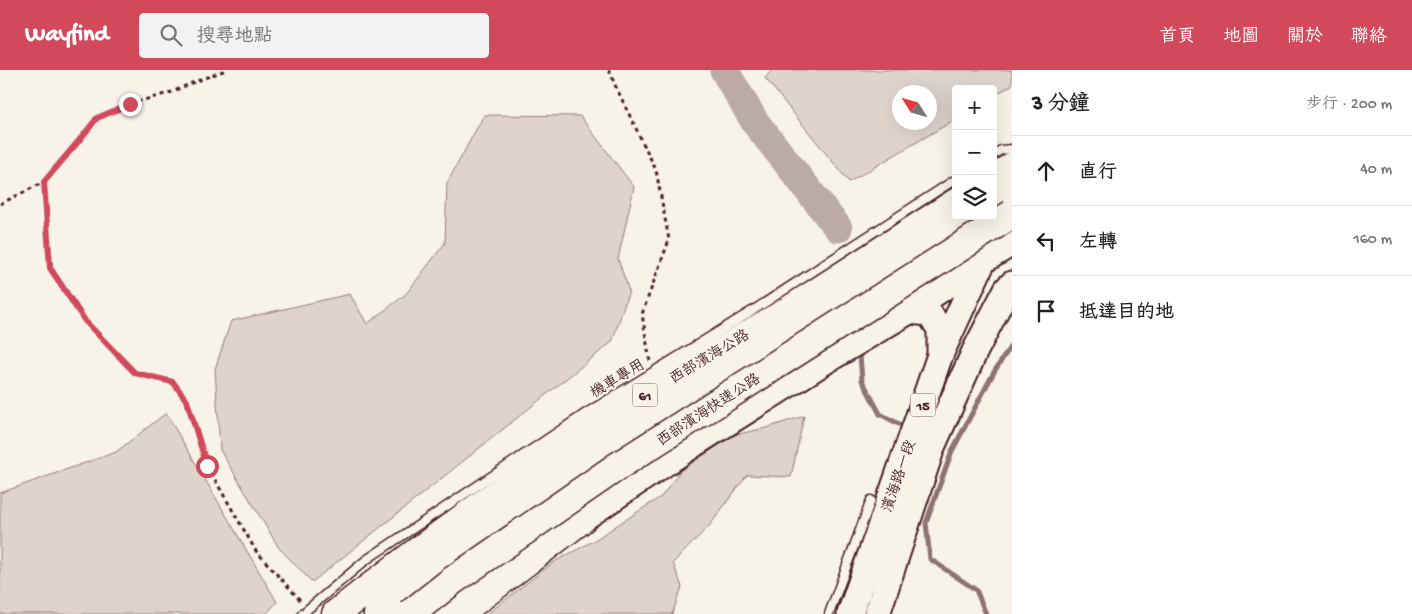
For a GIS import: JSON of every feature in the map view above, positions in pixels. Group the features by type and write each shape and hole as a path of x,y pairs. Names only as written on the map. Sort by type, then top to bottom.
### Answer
{"highway":[{"path":"997,199 1012,190"},
{"name":"西部濱海快速公路","path":"410,614 452,581 618,466 1012,214"},
{"name":"西部濱海快速公路","path":"378,614 425,575 522,506 668,407 964,220"},
{"path":"336,614 407,558 538,464 618,410"},
{"path":"458,614 582,519"}],"main road":[{"path":"996,175 1012,165"},
{"name":"濱海路一段","path":"850,614 940,355 1012,203"},
{"name":"西部濱海公路","path":"353,614 588,442 618,410 782,313 952,204"},
{"path":"434,614 503,565 582,519 694,444 909,311 984,260 1010,239"},
{"path":"932,447 1010,239"},
{"name":"濱海路一段","path":"877,614 932,447 975,352 1012,284"},
{"path":"909,311 929,313 940,329 940,355"}],"lane":[{"path":"997,152 1012,149"},
{"name":"機車專用","path":"306,612 366,560 583,415 752,312 952,182"},
{"path":"829,614 871,500"}],"path":[{"path":"0,204 44,182 97,118 130,104 172,92 226,70"},
{"path":"609,70 656,170 670,240 642,314 651,373"},
{"path":"44,182 50,268 85,321 135,373 173,382 187,401 207,466 256,551 306,612"}],"shaded area":[{"path":"772,70 1012,70 1012,85 997,94 997,85 952,85 952,121 849,182 765,78"},
{"path":"484,115 580,116 634,187 618,259 629,291 612,342 312,582 279,548 220,450 215,369 231,321 350,294 367,324 406,294 445,243 447,183"},
{"path":"166,413 277,602 266,614 0,614 0,493 116,452"},
{"path":"804,416 791,477 747,475 710,525 673,563 682,587 672,614 487,614 554,562 593,541 662,496 680,471 734,435 766,428"}],"waterway":[{"path":"724,70 755,122 838,228"},
{"path":"986,614 976,590 930,559 926,523 952,451 994,372 1012,344"},
{"path":"860,356 862,380 880,414 899,424"}],"route":[{"path":"130,104 97,118 44,182 50,268 85,321 135,373 173,382 187,401 207,466"}]}
